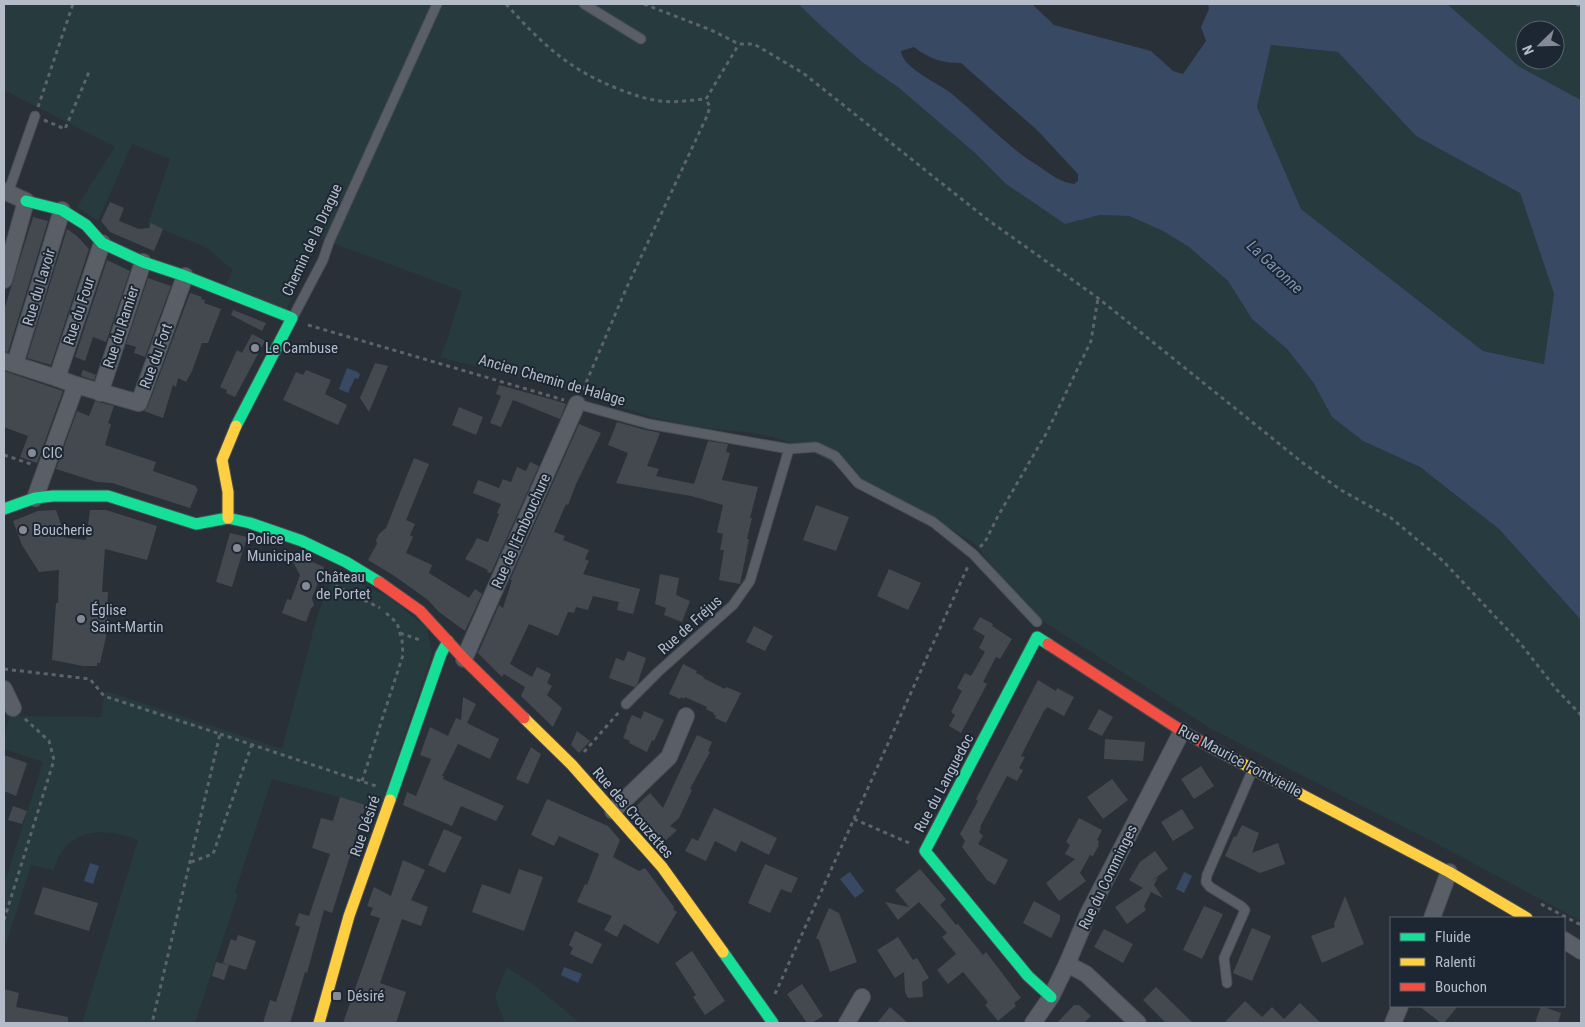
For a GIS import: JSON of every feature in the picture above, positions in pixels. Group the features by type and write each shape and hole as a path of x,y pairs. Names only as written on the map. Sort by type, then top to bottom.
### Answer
{"street":[{"path":"6,192 26,201 62,210 86,226 102,244 143,262 292,318"},
{"path":"4,280 26,201"},
{"name":"Rue du Lavoir","path":"10,363 62,210"},
{"name":"Rue du Four","path":"57,378 102,244"},
{"name":"Rue du Ramier","path":"100,393 143,262"},
{"name":"Rue du Fort","path":"10,363 100,393 139,403 184,276"},
{"name":"Chemin de la Drague","path":"228,518 228,492 222,460 238,422 292,318"},
{"path":"35,498 76,385"},
{"name":"Rue de l'Embouchure","path":"464,659 577,404"},
{"path":"4,509 35,498 53,496 108,496 196,524 228,518"},
{"name":"Rue des Crouzettes","path":"228,518 250,523 302,541 346,562 385,586 420,611 464,659 572,766 662,867 773,1023"},
{"name":"Rue Maurice Fontvieille","path":"1037,638 1182,731 1449,872 1525,917"},
{"name":"Rue du Languedoc","path":"1037,638 925,851 1028,976 1051,997"},
{"name":"Rue Désiré","path":"319,1023 349,916 441,654 448,641"},
{"path":"4,689 13,708"},
{"path":"613,811 669,757 686,716"},
{"name":"Rue du Comminges","path":"1033,1023 1051,997 1088,914 1182,731"},
{"path":"1432,917 1449,872"},
{"path":"1565,941 1581,950"},
{"path":"1067,964 1086,974 1138,1023"},
{"path":"847,1023 862,997"},
{"path":"1393,1023 1400,1007"}],"lane":[{"name":"Chemin de la Drague","path":"292,318 323,260 329,242 437,4"},
{"path":"584,4 641,39"},
{"path":"6,192 36,116"},
{"name":"Ancien Chemin de Halage","path":"577,404 649,424 789,449 816,447 835,456 858,483 933,522 973,554 1037,622"},
{"name":"Rue de Fréjus","path":"626,704 658,672 733,605 750,580 789,449"},
{"path":"1227,983 1224,958 1245,910 1210,887 1206,882 1207,875 1253,768"}],"path":[{"path":"73,4 36,116 65,129 89,72"},
{"path":"506,4 548,48 572,66 599,82 635,96 661,101 706,99"},
{"path":"644,4 712,30 739,44 754,44 803,73 988,220 1098,298 1303,463 1341,490 1391,518 1443,561 1520,643 1557,690 1581,715"},
{"path":"1576,4 1581,7"},
{"path":"706,99 739,44"},
{"path":"577,404 626,289 707,116 710,107 706,99"},
{"path":"766,1012 973,554 984,542 1047,432 1091,341 1098,298"},
{"name":"Ancien Chemin de Halage","path":"292,318 304,324 577,404"},
{"path":"346,562 340,570 334,585 384,610 396,623 402,640 403,655 362,781"},
{"path":"4,669 90,679 104,696 393,792"},
{"path":"572,766 626,704"},
{"path":"4,920 54,760 49,741 13,708"},
{"path":"152,1023 220,734"},
{"path":"191,862 213,854 252,744"},
{"path":"854,819 925,851"}],"green space":[{"path":"4,4 798,4 862,62 899,88 975,153 1006,184 1065,224 1100,215 1129,216 1163,231 1189,247 1228,281 1252,319 1287,349 1313,382 1332,417 1363,441 1420,467 1499,529 1581,620 1581,921 1441,846 1213,730 1044,622 1021,600 973,542 822,457 781,439 754,433 696,427 651,417 586,396 440,357 446,344 462,291 319,238 285,313 226,285 233,270 205,247 148,224 170,159 132,144 98,221 77,207 115,147 4,90"},
{"path":"1447,4 1581,4 1581,100 1524,70 1565,70 1565,20 1515,20 1515,65"},
{"path":"1271,45 1338,52 1416,136 1520,193 1554,294 1545,364 1483,351 1301,209 1257,107"},
{"path":"335,572 389,597 427,628 432,654 380,808 272,779 235,892 238,894 195,1023 82,1023 138,840 112,833 99,832 87,834 76,838 67,846 59,856 54,870 31,865 4,951 4,885 43,762 4,749 4,735 10,716 101,717 105,691 282,749 318,613"},
{"path":"507,967 538,988 580,1023 505,1023 495,997"}],"water":[{"name":"La Garonne","path":"798,4 1032,4 1054,25 1151,51 1173,71 1183,74 1206,41 1201,27 1209,9 1208,4 1447,4 1515,63 1515,70 1525,70 1581,100 1581,620 1499,529 1420,467 1363,441 1332,417 1313,382 1287,349 1252,319 1228,281 1189,247 1163,231 1129,216 1100,215 1065,224 1006,184 975,153 899,88 862,62","holes":["1271,45 1338,52 1416,136 1520,193 1554,294 1544,364 1483,351 1301,209 1257,107","914,47 925,55 947,62 961,63 1037,130 1078,174 1078,181 1074,184 1060,180 1028,159 952,94 914,69 903,57 901,51"]},
{"path":"347,368 358,372 360,375 358,379 355,378 348,393 339,389"},
{"path":"90,863 99,866 93,884 84,881"},
{"path":"850,872 864,891 855,898 840,879"},
{"path":"1184,872 1192,876 1184,893 1176,889"},
{"path":"564,967 582,974 578,983 561,975"}],"building":[{"path":"110,202 124,208 119,221 139,229 149,228 151,223 163,229 154,251 110,232 101,221"},
{"path":"33,217 48,221 8,352 4,351 4,310"},
{"path":"67,229 77,236 89,249 51,365 27,358"},
{"path":"107,260 130,271 106,342 93,337 85,361 75,357"},
{"path":"148,278 171,286 145,357 134,353 136,347 126,344"},
{"path":"190,293 202,297 201,299 205,300 204,303 221,309 208,343 202,343 186,382 178,378 176,387 173,385 163,418 144,411 148,406"},
{"path":"233,310 266,323 262,331 231,315"},
{"path":"252,334 265,341 235,397 226,393 227,390 220,387 237,350 242,353"},
{"path":"375,363 388,366 369,412 360,398"},
{"path":"83,370 96,375 94,380 81,376"},
{"path":"306,370 331,380 325,394 347,405 338,425 283,400 296,372 303,375"},
{"path":"4,371 63,391 37,463 20,457 28,436 4,427"},
{"path":"499,385 566,404 560,419 513,400 501,427 490,423 501,396 496,394"},
{"path":"95,401 114,406 108,423 111,424 105,445 156,462 153,471 196,486 198,489 190,508 112,483 97,482 56,469 77,411 89,416"},
{"path":"459,407 483,417 476,435 452,425"},
{"path":"617,422 660,433 647,466 659,469 656,476 694,484 708,441 728,444 726,452 730,453 722,480 758,487 750,518 752,518 747,539 749,539 740,584 719,580 724,550 720,550 723,534 717,532 723,505 691,496 616,483 628,453 608,445"},
{"path":"579,424 601,433 554,532 565,536 563,540 589,550 585,559 589,561 583,574 640,589 633,614 617,610 619,602 593,596 588,610 576,607 574,613 568,612 558,636 529,624 510,664 532,677 537,667 551,674 547,683 552,686 547,695 562,708 553,727 521,696 525,687 504,674 502,677 478,653 499,605 503,608 512,580 510,580"},
{"path":"414,458 429,464 406,520 415,524 410,535 413,537 406,553 432,565 429,573 469,598 475,589 482,594 465,631 439,612 428,600 368,560 377,544 376,540 379,534 386,528"},
{"path":"530,462 539,466 491,573 487,572 488,570 465,559 477,538 488,542 501,504 473,493 478,480 499,488 503,479 511,482 517,467 526,471"},
{"path":"816,505 849,517 836,551 803,540"},
{"path":"56,510 66,538 86,540 90,510 106,510 157,526 147,560 105,549 102,592 108,592 106,637 100,663 97,663 97,666 83,666 52,660 56,603 58,603 59,570 39,572 22,545 13,521 38,511"},
{"path":"230,533 247,537 232,587 216,582"},
{"name":"Château de Portet","path":"287,551 324,567 312,598 314,606 311,608 306,622 282,613 287,599 291,600 300,575"},
{"path":"889,569 921,583 908,610 877,596"},
{"path":"660,574 679,578 676,595 690,601 682,622 664,615 666,608 655,604"},
{"path":"980,617 993,624 992,626 1012,639 1000,659 996,657 983,682 987,684 961,733 949,726 955,715 951,712 962,691 957,688 965,673 971,676 985,652 979,648 985,636 973,629"},
{"path":"754,626 773,636 765,651 746,642"},
{"path":"628,651 646,658 637,685 634,687 609,678 616,658 624,661"},
{"path":"683,664 697,671 696,673 703,678 725,689 726,687 741,693 726,723 715,718 714,713 706,709 707,707 685,697 680,699 669,694"},
{"path":"1038,680 1056,691 1057,688 1074,697 1064,716 1047,707 1045,709 1021,756 1025,757 1019,768 1023,770 1017,781 1007,776 980,827 979,832 983,836 978,844 1008,860 995,885 987,880 962,847 965,841 960,834 978,801 976,799"},
{"path":"463,697 476,704 467,723 499,739 490,759 458,744 442,776 444,776 443,779 504,806 496,821 461,806 452,826 403,805 407,792 416,796 431,759 420,755 430,727 448,736 456,718 461,720"},
{"path":"1099,709 1113,717 1102,736 1088,729"},
{"path":"644,711 664,720 647,752 623,738 632,715 641,719"},
{"path":"577,731 590,741 579,753 571,745"},
{"path":"697,735 712,742 708,751 710,752 690,789 692,790 679,818 670,826 677,830 664,842 634,808 650,793 663,808"},
{"path":"1105,739 1145,742 1143,761 1104,759"},
{"path":"531,747 541,754 528,784 516,779"},
{"path":"4,755 27,763 16,796 4,791"},
{"path":"1201,766 1214,786 1194,799 1181,779"},
{"path":"1112,779 1128,800 1103,819 1087,797"},
{"path":"340,797 366,805 332,913 324,910 307,973 305,972 290,1023 263,1023 270,1000 276,1002 300,927 295,925 299,913 309,916 330,854 312,848 321,818 333,821"},
{"path":"547,799 608,826 620,840 613,857 639,871 645,868 677,912 658,944 624,924 617,937 604,930 612,916 577,902 585,884 587,885 599,854 559,836 554,846 531,835"},
{"path":"13,806 27,811 22,824 8,820"},
{"path":"714,808 777,838 769,855 741,841 736,852 715,841 706,861 685,851 692,838 698,841"},
{"path":"1182,809 1194,828 1173,841 1161,822"},
{"path":"1079,818 1102,830 1097,840 1099,845 1093,856 1090,855 1080,873 1086,881 1059,901 1046,883 1075,859 1065,854 1070,845 1066,842"},
{"path":"1242,825 1259,833 1252,853 1278,843 1285,864 1260,873 1225,856 1234,836 1236,837"},
{"path":"444,829 462,837 445,873 428,865"},
{"path":"1155,851 1168,869 1151,881 1158,877 1154,885 1163,898 1151,892 1144,906 1146,910 1127,924 1115,907 1143,888 1129,880 1140,862"},
{"path":"403,860 425,870 411,900 428,907 421,926 402,919 380,983 406,992 396,1023 343,1023 380,918 370,915 373,908 367,906 374,887 391,896"},
{"path":"765,864 798,878 791,893 781,889 770,913 748,903"},
{"path":"519,869 543,877 524,931 472,912 482,884 510,894"},
{"path":"920,869 946,899 940,905 983,955 986,952 1021,998 1014,1003 1016,1006 998,1021 985,1005 988,1002 963,972 948,984 937,970 956,954 942,937 947,933 919,902 898,920 885,902 909,907 895,890"},
{"path":"43,887 98,903 89,931 34,914"},
{"path":"1345,896 1364,944 1322,963 1311,936 1335,927 1334,924"},
{"path":"1034,901 1060,915 1060,920 1051,938 1023,923"},
{"path":"1204,906 1223,914 1202,959 1183,950"},
{"path":"829,908 839,913 857,962 830,972 819,940 816,938"},
{"path":"1252,928 1271,936 1252,981 1233,973"},
{"path":"1104,929 1133,944 1123,963 1094,947"},
{"path":"575,931 602,944 592,964 570,954 573,948 569,945"},
{"path":"238,935 256,941 246,970 223,963 231,939 236,941"},
{"path":"898,937 913,960 917,958 929,978 922,982 923,997 908,998 905,992 904,972 895,978 877,950"},
{"path":"692,951 725,1001 705,1015 693,997 696,995 675,963"},
{"path":"216,962 229,965 224,980 212,976"},
{"path":"802,984 823,1016 812,1023 807,1023 787,994"},
{"path":"1156,987 1193,1023 1166,1023 1143,1000"},
{"path":"4,989 19,993 16,1007 68,1017 68,1023 4,1023"},
{"path":"1245,1001 1262,1017 1272,1007 1284,1019 1300,1003 1321,1023 1224,1023"},
{"path":"1074,1005 1079,1005 1091,1016 1084,1023 1057,1023"},
{"path":"890,1007 908,1023 877,1023"},
{"path":"1420,1007 1457,1007 1444,1023 1441,1023"},
{"path":"1541,1007 1561,1013 1558,1023 1535,1023"}],"traffic: fast":[{"path":"26,201 62,210 86,225 102,243 143,262 185,276 292,318 236,426"},
{"path":"4,509 35,498 53,496 108,496 196,524 228,518 250,523 302,541 346,562 379,582"},
{"path":"1048,644 1037,637 925,851 1028,976 1051,997"},
{"path":"390,800 441,654 448,641"},
{"path":"723,952 773,1023"}],"traffic: slow":[{"path":"228,518 228,492 222,460 236,426"},
{"path":"524,718 572,765 662,867 723,952"},
{"path":"1211,747 1449,872 1525,917"},
{"path":"319,1023 349,916 390,800"}],"traffic: jam":[{"path":"379,582 420,611 464,659 524,718"},
{"path":"1048,644 1182,731 1211,747"}],"place":[{"name":"Le Cambuse","path":"255,348"},
{"name":"CIC","path":"32,453"},
{"name":"Boucherie","path":"23,530"},
{"name":"Police Municipale","path":"237,548"},
{"name":"Château de Portet","path":"306,586"},
{"name":"Église Saint-Martin","path":"81,619"},
{"name":"Désiré","path":"337,996"}]}
